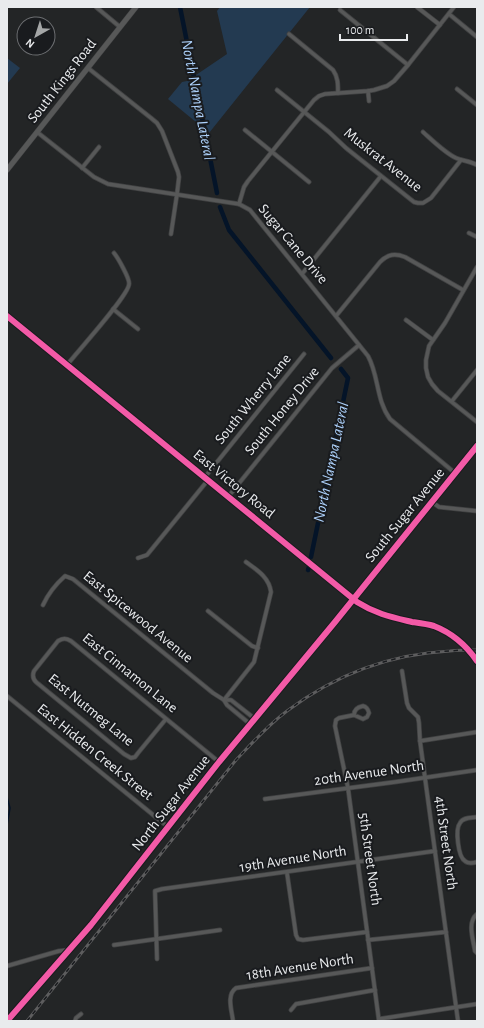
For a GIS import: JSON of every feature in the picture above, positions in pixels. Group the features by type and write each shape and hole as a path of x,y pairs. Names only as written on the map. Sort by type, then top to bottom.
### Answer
{"street":[{"path":"96,7 120,27"},
{"name":"South Kings Road","path":"7,170 136,7"},
{"path":"417,7 440,25"},
{"path":"239,204 244,187 314,100 319,96 326,94 368,91 387,86 394,81 408,65 454,7"},
{"path":"340,10 408,65"},
{"path":"448,14 477,37"},
{"path":"289,34 333,70 336,74 338,93"},
{"path":"88,68 157,123 162,131 179,177 171,234"},
{"path":"457,89 477,105"},
{"name":"Muskrat Avenue","path":"277,90 329,132 346,148 410,199 418,203 423,203 431,198 461,160"},
{"path":"368,91 370,101"},
{"path":"245,130 309,182"},
{"name":"Sugar Cane Drive","path":"37,132 94,177 108,184 239,204 250,210 368,356 372,364 382,406 390,419 455,473"},
{"path":"423,132 452,156 461,160 470,161 477,165"},
{"path":"82,168 99,147"},
{"path":"302,274 381,176"},
{"path":"469,233 477,237"},
{"path":"67,365 113,309 130,285 118,258 114,253"},
{"path":"336,316 380,262 385,257 393,254 405,257 464,290"},
{"path":"477,267 445,323 433,340 428,350 426,360 428,377 432,384 438,391 477,422"},
{"path":"113,309 138,329"},
{"name":"East Victory Road","path":"7,316 354,600 368,609 381,614 433,626 460,642 476,659"},
{"path":"406,320 433,340"},
{"name":"South Honey Drive","path":"228,497 332,368 359,345"},
{"name":"South Wherry Lane","path":"138,558 147,555 304,354"},
{"path":"452,402 477,370"},
{"name":"South Sugar Avenue","path":"354,600 477,446"},
{"path":"432,502 439,507 477,510"},
{"path":"224,700 254,662 271,592 267,579 246,562"},
{"name":"East Spicewood Avenue","path":"43,605 59,581 65,576 73,579 212,693 224,700 227,705 250,724"},
{"name":"North Sugar Avenue","path":"7,1021 70,950 219,762 354,600"},
{"path":"208,611 252,646 258,648"},
{"name":"East Cinnamon Lane","path":"33,677 32,675 34,671 58,641 63,638 67,638 219,762"},
{"name":"4th Street North","path":"402,671 407,703 409,708 418,717 419,723 420,741 458,1021"},
{"name":"East Nutmeg Lane","path":"33,677 36,682 48,692 124,754 131,758 138,753 166,719"},
{"name":"East Hidden Creek Street","path":"7,696 168,827"},
{"name":"East Spicewood Avenue","path":"224,700 231,700 255,719"},
{"path":"363,706 366,707 369,713 367,717 363,719 354,715 356,708 363,706"},
{"name":"5th Street North","path":"354,715 339,718 336,720 335,726 348,788 379,1020"},
{"path":"420,741 477,732"},
{"name":"20th Avenue North","path":"265,799 477,770"},
{"path":"477,817 464,819 460,823 458,832 459,850 462,858 464,861 470,863 477,862"},
{"name":"19th Avenue North","path":"156,939 155,891 435,851"},
{"path":"287,872 296,935 298,939 303,940 367,932"},
{"path":"477,914 471,922 475,951 477,954"},
{"path":"114,945 220,930"},
{"name":"18th Avenue North","path":"368,940 446,932"},
{"path":"156,939 157,959"},
{"path":"7,966 59,951 70,950"},
{"name":"18th Avenue North","path":"233,1021 230,996 232,991 236,988 372,968"},
{"path":"290,1010 296,1004 375,990"},
{"path":"379,1020 456,1006 477,1004"},
{"path":"75,1021 81,1014"}],"shaded area":[{"path":"220,7 310,7 209,133 196,75 227,54 217,11"},
{"path":"7,58 20,68 7,84"},
{"path":"192,80 202,127 168,99 182,82"}],"waterway":[{"name":"North Nampa Lateral","path":"180,7 217,193"},
{"name":"North Nampa Lateral","path":"220,207 229,230 331,358"},
{"name":"North Nampa Lateral","path":"311,557 348,378 341,369"},
{"path":"7,797 10,808 7,825"}],"railway":[{"path":"27,1021 236,760 260,734 280,716 305,698 324,687 344,677 384,662 427,653 477,650"}],"cycle path":[{"path":"7,316 357,602 384,615 431,625 441,629 458,640 477,661"},
{"path":"7,1021 91,925 219,762 335,622 477,446"}]}
